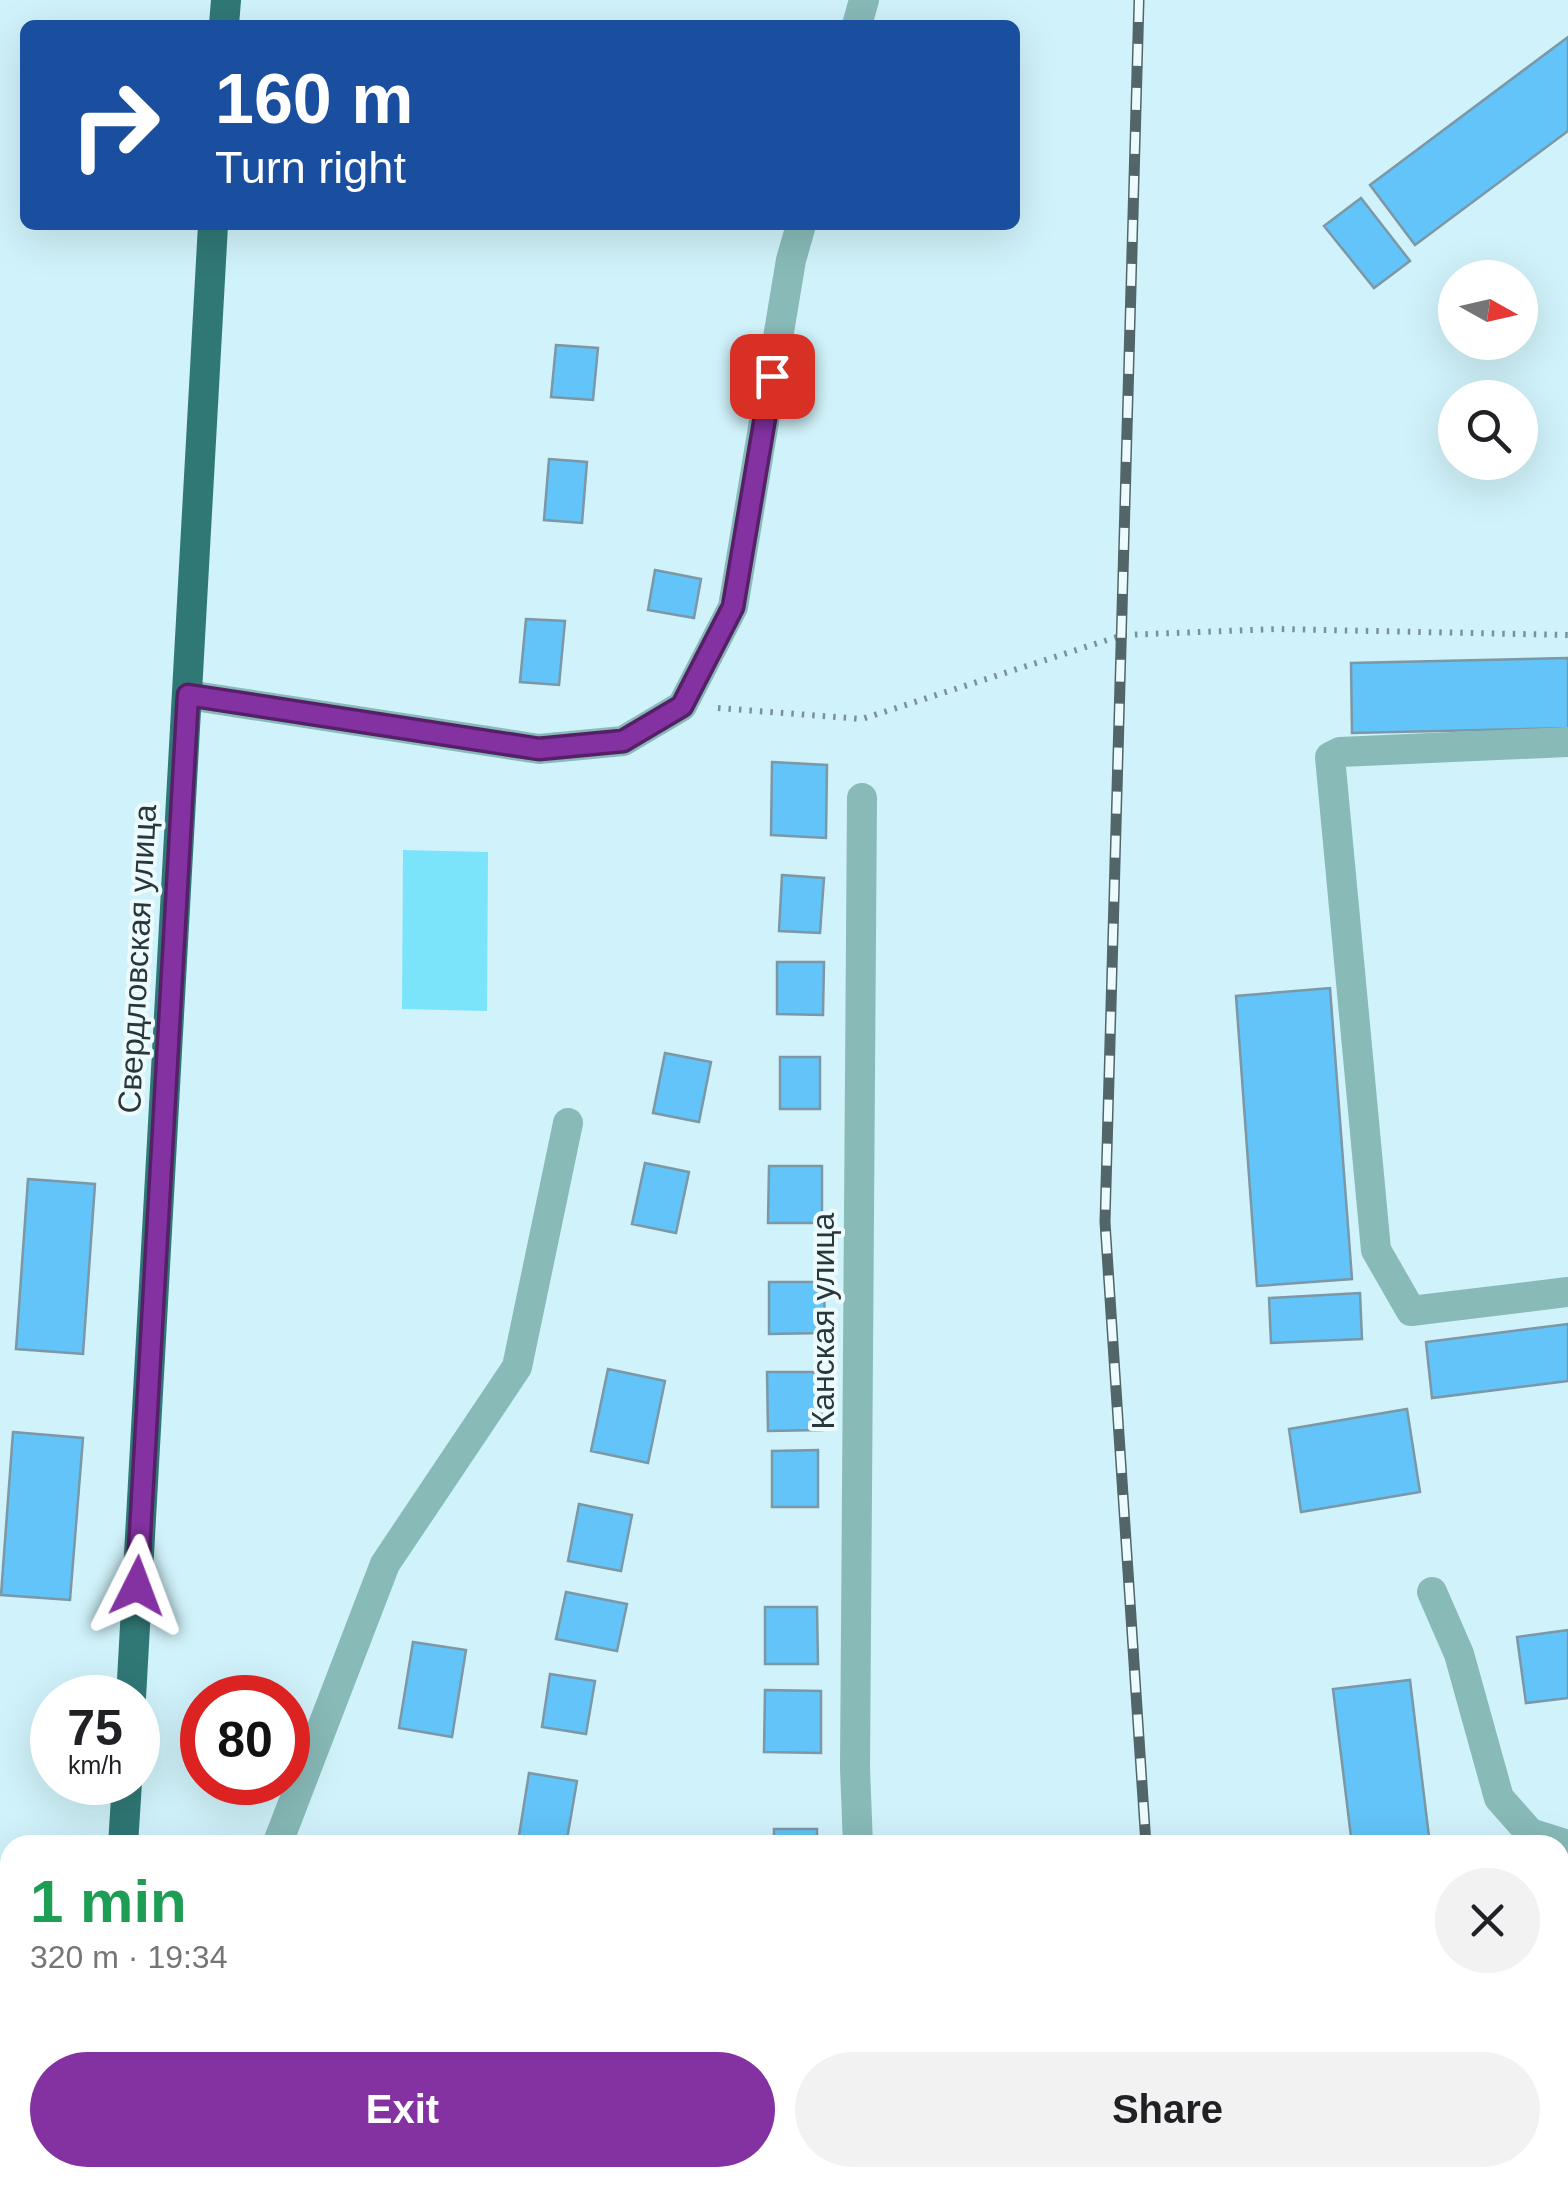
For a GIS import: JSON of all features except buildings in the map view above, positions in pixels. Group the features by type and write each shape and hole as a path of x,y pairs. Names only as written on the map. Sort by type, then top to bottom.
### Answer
{"highway":[{"name":"Свердловская улица","path":"132,1675 213,230"},
{"path":"123,1835 125,1805"}],"street":[{"path":"188,695 539,749 623,741 682,706 733,607 791,260 800,230"},
{"path":"1568,742 1340,752 1330,757 1376,1250 1411,1311 1568,1292"},
{"name":"Канская улица","path":"858,1835 862,798"},
{"path":"281,1835 385,1564 517,1367 568,1123"},
{"path":"1432,1592 1459,1654 1499,1798 1530,1832 1538,1835"}],"path":[{"path":"682,706 862,719 1123,635 1278,629 1568,634"}],"shaded area":[{"path":"403,850 488,852 487,1011 402,1009"}],"railway":[{"path":"1139,0 1105,1222 1145,1835"}],"route":[{"path":"137,1586 188,695 539,749 623,741 682,706 733,607 772,376"}]}
